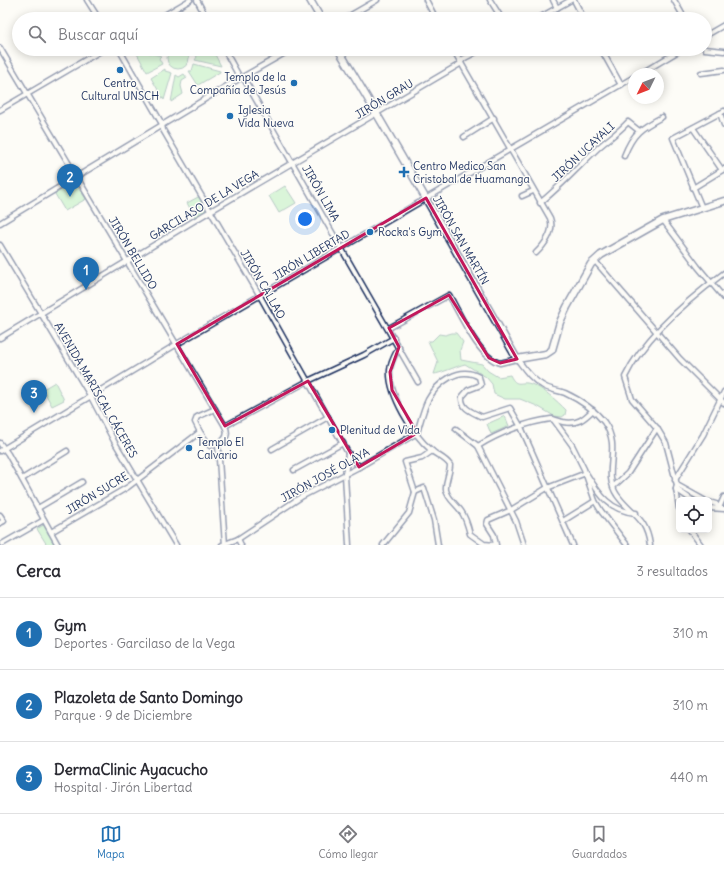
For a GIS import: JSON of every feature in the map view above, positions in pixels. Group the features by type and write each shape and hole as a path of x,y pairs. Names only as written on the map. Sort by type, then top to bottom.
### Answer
{"street":[{"path":"87,0 95,12"},
{"path":"170,12 190,0"},
{"path":"196,0 203,12"},
{"path":"310,0 317,12"},
{"path":"356,12 377,0"},
{"path":"426,0 432,12"},
{"path":"490,0 498,12"},
{"path":"553,0 557,8"},
{"path":"550,12 573,0 580,12"},
{"path":"674,0 681,12"},
{"path":"712,32 724,25"},
{"name":"JIRÓN BELLIDO","path":"0,48 225,426"},
{"path":"712,50 724,51"},
{"path":"0,110 92,56"},
{"name":"JIRÓN CALLAO","path":"123,56 162,124 163,130 260,296 348,453 359,468"},
{"name":"JIRÓN LIMA","path":"228,56 342,246 418,382"},
{"path":"0,223 162,124 280,56"},
{"name":"JIRÓN SAN MARTÍN","path":"342,56 377,113 517,358"},
{"path":"457,56 494,118 533,191 550,218 551,227 544,244 536,253"},
{"name":"JIRÓN GRAU","path":"293,162 471,56"},
{"path":"605,56 621,85"},
{"path":"650,68 670,56"},
{"path":"701,73 724,70"},
{"name":"JIRÓN LIBERTAD","path":"2,450 342,246 628,81"},
{"path":"702,208 673,138 722,112 724,125"},
{"path":"624,156 628,144 638,130 662,117"},
{"path":"464,137 494,118"},
{"name":"JIRÓN UCAYALI","path":"540,203 557,189 596,150 621,130 628,122 638,130"},
{"path":"693,128 723,169 693,188"},
{"name":"GARCILASO DE LA VEGA","path":"0,338 293,162"},
{"path":"522,196 533,191"},
{"path":"389,328 449,295 476,340 489,358 500,363 517,358 546,354 552,350 567,307 595,261 610,248 663,220 724,201"},
{"path":"663,220 724,298"},
{"name":"AVENIDA MARISCAL CÁCERES","path":"0,245 42,314 176,545"},
{"path":"595,261 680,359 722,402"},
{"path":"678,497 666,443 657,428 632,399 625,377 631,365 658,333 681,309 711,282 724,273"},
{"path":"215,409 197,417 195,422 210,446 218,445 227,437 228,432 225,426 308,381 364,356 394,338"},
{"path":"399,347 392,360 390,372 392,390 412,428 432,451 442,456 450,465 446,481 446,492 451,501 460,510 466,521 470,534 484,544 495,545 494,535 487,524 488,520 511,510 547,488 586,473"},
{"path":"517,358 529,374 541,385 564,393 593,410 606,425 614,450 610,471 617,495 636,514 646,528 650,545"},
{"path":"417,434 428,400 444,380 462,373 472,374 479,377 481,385 468,390 462,397 465,406 484,418 495,412 510,408 521,427 573,545"},
{"path":"676,485 722,402 724,392"},
{"path":"478,446 501,434 553,419 575,423 581,421 593,410"},
{"path":"272,449 328,417"},
{"path":"553,419 566,434 586,473 595,501 627,545"},
{"path":"614,486 628,473 657,428"},
{"path":"456,429 478,446 511,510 524,545"},
{"name":"JIRÓN SUCRE","path":"51,532 137,480 200,432"},
{"name":"JIRÓN JOSÉ OLAYA","path":"224,545 238,539 301,497 359,468 417,434"},
{"path":"0,443 2,450 22,479 58,545"},
{"path":"294,470 343,443"},
{"path":"218,445 224,545"},
{"path":"22,479 67,451"},
{"path":"383,545 409,513 415,492 405,462 422,458 432,451"},
{"path":"348,453 345,475 350,545"},
{"path":"586,473 611,506 623,512 636,514"},
{"path":"38,508 82,482"},
{"path":"676,485 689,497"},
{"path":"676,485 698,497"},
{"path":"415,492 424,488 434,520 438,545"},
{"path":"722,509 724,496"},
{"path":"563,521 595,501"},
{"path":"712,503 722,509"},
{"path":"712,508 722,509"},
{"path":"0,515 2,522"},
{"path":"0,542 2,545 44,520"},
{"path":"692,533 701,545"},
{"path":"238,539 241,545"}],"highlighted area":[{"path":"426,198 517,359 500,363 489,358 449,295 389,328 399,347 390,372 392,390 417,433 359,467 308,381 225,426 177,344"}],"green space":[{"path":"138,56 161,56 159,58 162,64 147,72"},
{"path":"168,56 188,56 186,66 178,69 170,66 167,58"},
{"path":"216,56 221,66 195,60 197,57"},
{"path":"194,64 220,72 198,85 189,71 192,71"},
{"path":"165,69 165,71 172,73 164,100 151,78"},
{"path":"184,74 187,78 182,81 181,86 183,94 171,102 176,75 179,77"},
{"path":"75,182 86,199 65,211 55,194"},
{"path":"285,186 296,203 279,213 269,196"},
{"path":"200,196 209,211 196,219 187,203"},
{"path":"456,333 463,342 460,350 461,360 482,364 488,371 498,377 510,375 517,383 527,383 540,388 566,410 565,415 562,417 554,416 537,406 520,399 505,399 494,394 492,384 486,377 465,364 434,374 438,362 428,341 432,341 439,334 445,335"},
{"path":"55,382 64,400 52,406 43,389"},
{"path":"505,416 509,426 491,434 487,424"},
{"path":"45,524 57,545 47,545 37,529"}],"place":[{"name":"Centro Cultural UNSCH","path":"120,70"},
{"name":"Templo de la Compañía de Jesús","path":"294,83"},
{"name":"Iglesia Vida Nueva","path":"230,116"},
{"name":"Centro Medico San Cristobal de Huamanga","path":"404,172"},
{"name":"Plazoleta de Santo Domingo","path":"70,197"},
{"name":"Rocka's Gym","path":"370,232"},
{"name":"Gym","path":"86,290"},
{"name":"DermaClinic Ayacucho","path":"34,413"},
{"name":"Plenitud de Vida","path":"332,430"},
{"name":"Templo El Calvario","path":"189,448"}]}
